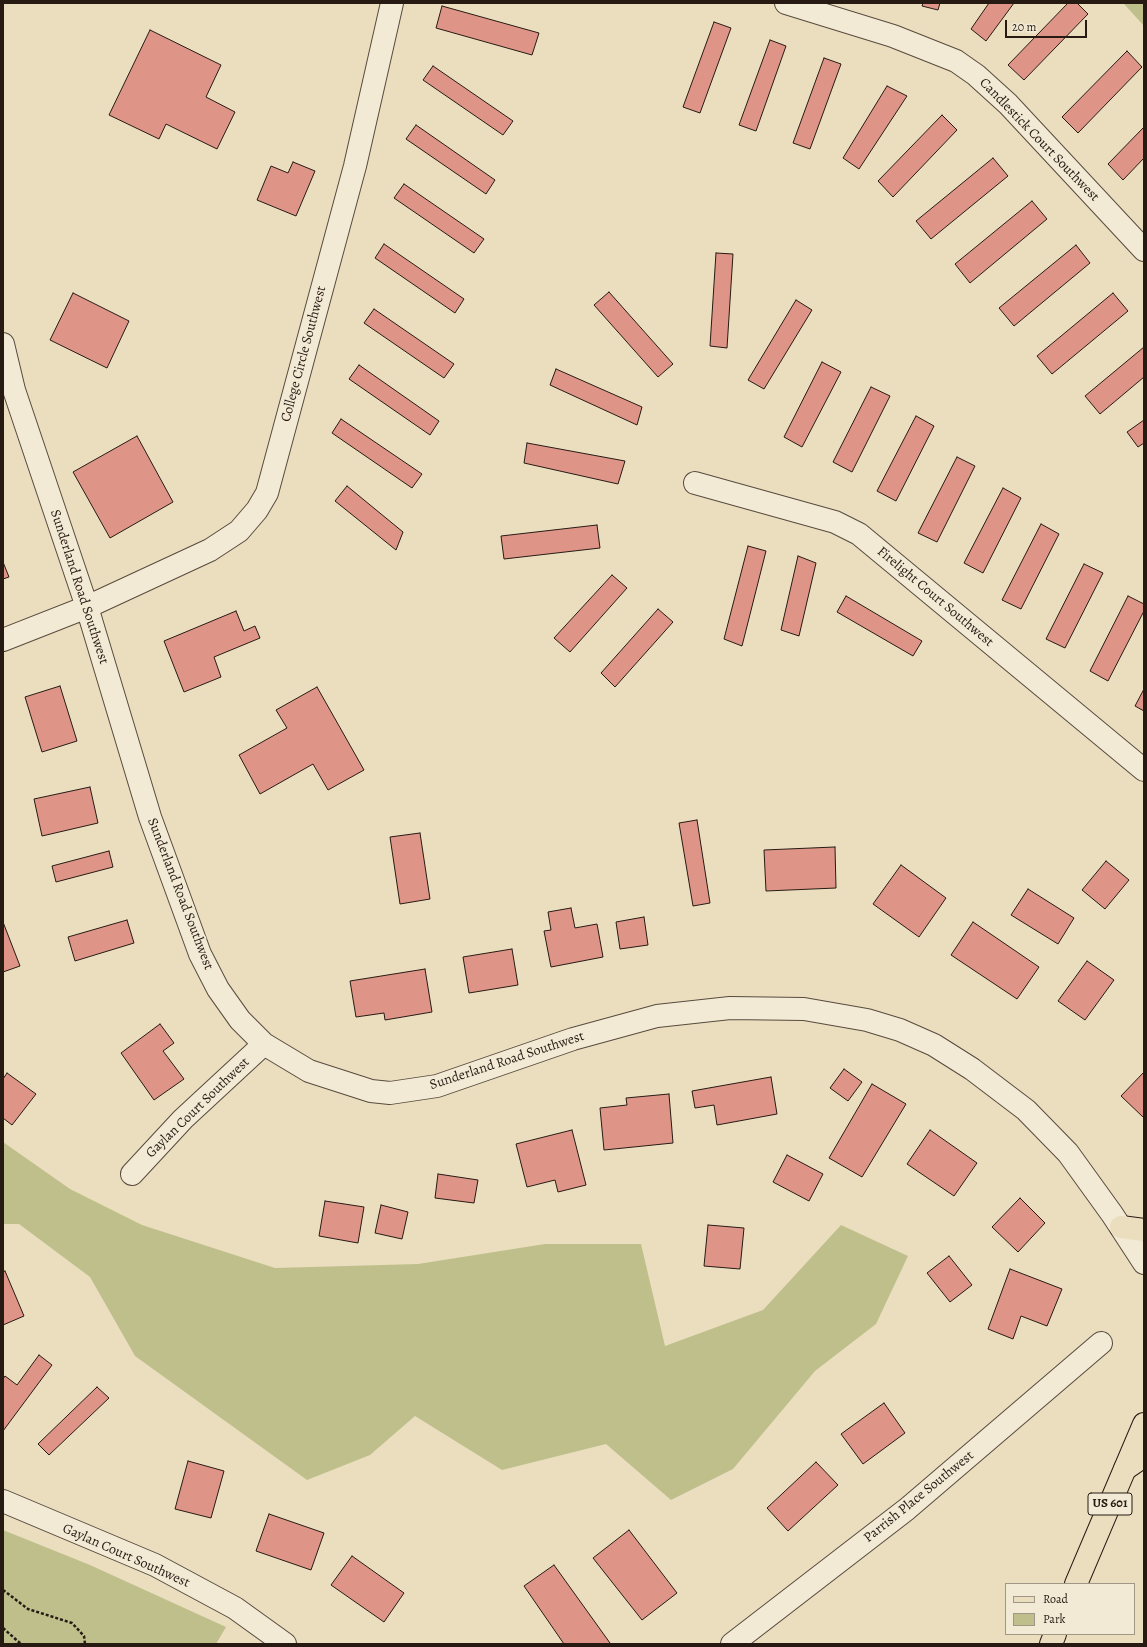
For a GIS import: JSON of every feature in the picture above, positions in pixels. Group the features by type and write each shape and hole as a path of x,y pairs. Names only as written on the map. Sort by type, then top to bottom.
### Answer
{"main road":[{"path":"1121,1227 1144,1230"},
{"name":"US 601","path":"1076,1583 1144,1424"},
{"path":"1125,1469 1144,1456"}],"street":[{"name":"College Circle Southwest","path":"3,640 87,606 210,550 239,531 257,510 267,493 355,166 392,3"},
{"name":"Candlestick Court Southwest","path":"786,3 893,36 956,61 976,75 1008,104 1144,250"},
{"name":"Sunderland Road Southwest","path":"3,344 14,390 87,606 150,817 200,954 218,989 235,1014 264,1044 309,1071 371,1092 390,1093 437,1086 573,1039 658,1016 730,1008 804,1009 867,1020 900,1030 934,1045 972,1069 1026,1110 1068,1153 1121,1227 1144,1263"},
{"name":"Firelight Court Southwest","path":"695,483 835,522 859,534 1144,770"},
{"name":"Gaylan Court Southwest","path":"132,1174 183,1119 264,1044"},
{"name":"Parrish Place Southwest","path":"732,1644 907,1509 1101,1343"},
{"name":"Gaylan Court Southwest","path":"3,1501 155,1565 235,1608 285,1644"}],"path":[{"path":"3,1590 28,1609 72,1623 84,1636 85,1644"},
{"path":"3,1628 21,1644"}],"green space":[{"path":"1123,3 1144,3 1144,26 1125,5"},
{"path":"3,1142 70,1189 142,1225 275,1268 418,1264 545,1244 641,1244 665,1346 763,1310 841,1225 908,1256 876,1324 815,1371 733,1469 671,1500 606,1444 502,1470 415,1416 370,1455 307,1480 135,1356 90,1277 19,1224 3,1224"},
{"path":"3,1530 90,1565 226,1627 216,1644 3,1644"}],"building":[{"path":"923,3 940,3 938,10 922,6"},
{"path":"989,3 1014,3 986,41 971,29"},
{"path":"1068,3 1077,3 1088,14 1024,80 1008,65"},
{"path":"442,6 539,33 532,55 436,28"},
{"path":"714,22 731,28 700,113 683,107"},
{"path":"150,30 221,65 206,97 235,112 217,149 166,124 159,139 109,115"},
{"path":"770,40 786,46 756,131 739,125"},
{"path":"1127,51 1142,67 1078,133 1062,117"},
{"path":"824,58 841,64 810,149 793,143"},
{"path":"433,66 513,121 503,135 423,80"},
{"path":"887,86 907,96 859,169 843,158"},
{"path":"942,115 957,130 893,197 878,181"},
{"path":"416,125 495,180 486,194 406,139"},
{"path":"1144,127 1144,158 1123,180 1108,164"},
{"path":"993,158 1008,176 931,239 916,221"},
{"path":"293,162 315,171 296,216 257,200 271,166 288,173"},
{"path":"404,184 484,239 474,253 394,198"},
{"path":"1032,201 1047,219 970,283 955,264"},
{"path":"384,244 464,299 455,313 375,258"},
{"path":"1076,245 1090,263 1014,326 999,308"},
{"path":"716,253 733,254 727,348 710,346"},
{"path":"609,292 673,364 658,377 594,305"},
{"path":"73,293 129,321 107,368 50,340"},
{"path":"1113,293 1128,311 1052,374 1037,356"},
{"path":"796,300 812,310 764,389 748,380"},
{"path":"374,309 454,364 444,378 364,323"},
{"path":"1144,347 1144,377 1100,414 1085,396"},
{"path":"822,362 841,372 802,447 784,437"},
{"path":"359,365 439,421 430,435 349,379"},
{"path":"556,369 642,407 637,425 550,385"},
{"path":"871,387 890,396 852,472 833,462"},
{"path":"916,416 934,426 896,501 877,491"},
{"path":"341,419 422,474 412,488 332,433"},
{"path":"1144,420 1144,443 1138,447 1127,432"},
{"path":"137,436 173,502 110,538 73,472"},
{"path":"527,443 625,461 618,484 524,463"},
{"path":"957,457 975,466 937,542 918,533"},
{"path":"347,486 403,532 396,550 335,501"},
{"path":"1003,488 1021,498 983,573 964,563"},
{"path":"1041,524 1059,534 1021,609 1002,600"},
{"path":"597,525 600,548 504,559 501,536"},
{"path":"748,546 766,551 742,646 724,639"},
{"path":"798,556 816,563 799,636 781,630"},
{"path":"3,562 9,577 3,579"},
{"path":"1084,564 1103,573 1065,648 1046,639"},
{"path":"612,575 627,588 570,652 554,638"},
{"path":"846,596 922,641 913,656 837,612"},
{"path":"1128,596 1144,604 1144,611 1108,681 1090,671"},
{"path":"658,609 673,622 615,687 601,673"},
{"path":"236,611 244,631 255,626 260,638 214,657 221,677 184,692 164,641"},
{"path":"60,686 77,741 42,752 25,697"},
{"path":"317,687 364,770 328,790 313,764 260,794 239,755 287,728 276,710"},
{"path":"1144,689 1144,711 1135,706"},
{"path":"90,787 98,823 42,836 34,799"},
{"path":"697,820 710,903 693,906 679,823"},
{"path":"420,833 430,899 400,904 390,837"},
{"path":"835,847 836,888 766,891 764,850"},
{"path":"109,851 113,867 56,882 52,866"},
{"path":"1106,861 1129,880 1105,909 1082,890"},
{"path":"901,865 946,898 919,937 873,904"},
{"path":"1028,889 1074,918 1058,944 1011,915"},
{"path":"571,908 575,928 597,924 603,957 551,967 544,931 551,930 548,912"},
{"path":"644,917 648,945 620,949 616,922"},
{"path":"127,920 134,943 75,961 68,937"},
{"path":"3,922 20,966 3,972"},
{"path":"973,922 1039,967 1017,999 951,955"},
{"path":"512,949 518,985 469,993 463,957"},
{"path":"1087,961 1114,980 1085,1020 1058,1001"},
{"path":"425,969 432,1012 385,1020 384,1013 356,1017 350,981"},
{"path":"160,1024 174,1043 163,1051 184,1079 154,1100 121,1053"},
{"path":"844,1069 862,1082 848,1101 830,1088"},
{"path":"1144,1072 1144,1118 1121,1096"},
{"path":"7,1073 36,1094 12,1125 3,1118 3,1079"},
{"path":"771,1077 777,1114 717,1125 714,1105 695,1108 692,1091"},
{"path":"872,1084 906,1104 862,1177 829,1158"},
{"path":"669,1094 673,1143 604,1150 600,1108 627,1105 626,1098"},
{"path":"572,1130 586,1185 558,1192 555,1180 527,1187 516,1144"},
{"path":"930,1130 977,1163 954,1196 907,1164"},
{"path":"787,1155 823,1174 809,1201 773,1182"},
{"path":"438,1174 478,1180 474,1203 435,1198"},
{"path":"1020,1198 1045,1223 1018,1252 992,1227"},
{"path":"325,1201 364,1207 358,1243 319,1236"},
{"path":"381,1205 408,1212 402,1239 375,1233"},
{"path":"708,1225 744,1228 740,1269 704,1266"},
{"path":"949,1256 972,1285 950,1302 927,1273"},
{"path":"1010,1269 1062,1289 1047,1326 1021,1316 1013,1339 988,1329"},
{"path":"5,1271 24,1316 3,1325 3,1272"},
{"path":"39,1355 52,1365 3,1431 3,1379 5,1376 17,1385"},
{"path":"97,1387 109,1398 49,1455 38,1444"},
{"path":"884,1403 905,1433 863,1464 841,1434"},
{"path":"188,1461 224,1471 211,1518 175,1509"},
{"path":"816,1462 838,1485 788,1531 767,1508"},
{"path":"269,1514 324,1533 311,1570 256,1551"},
{"path":"629,1530 677,1593 642,1620 593,1558"},
{"path":"352,1556 404,1593 384,1622 331,1585"},
{"path":"554,1565 610,1643 609,1644 564,1644 524,1586"}]}
